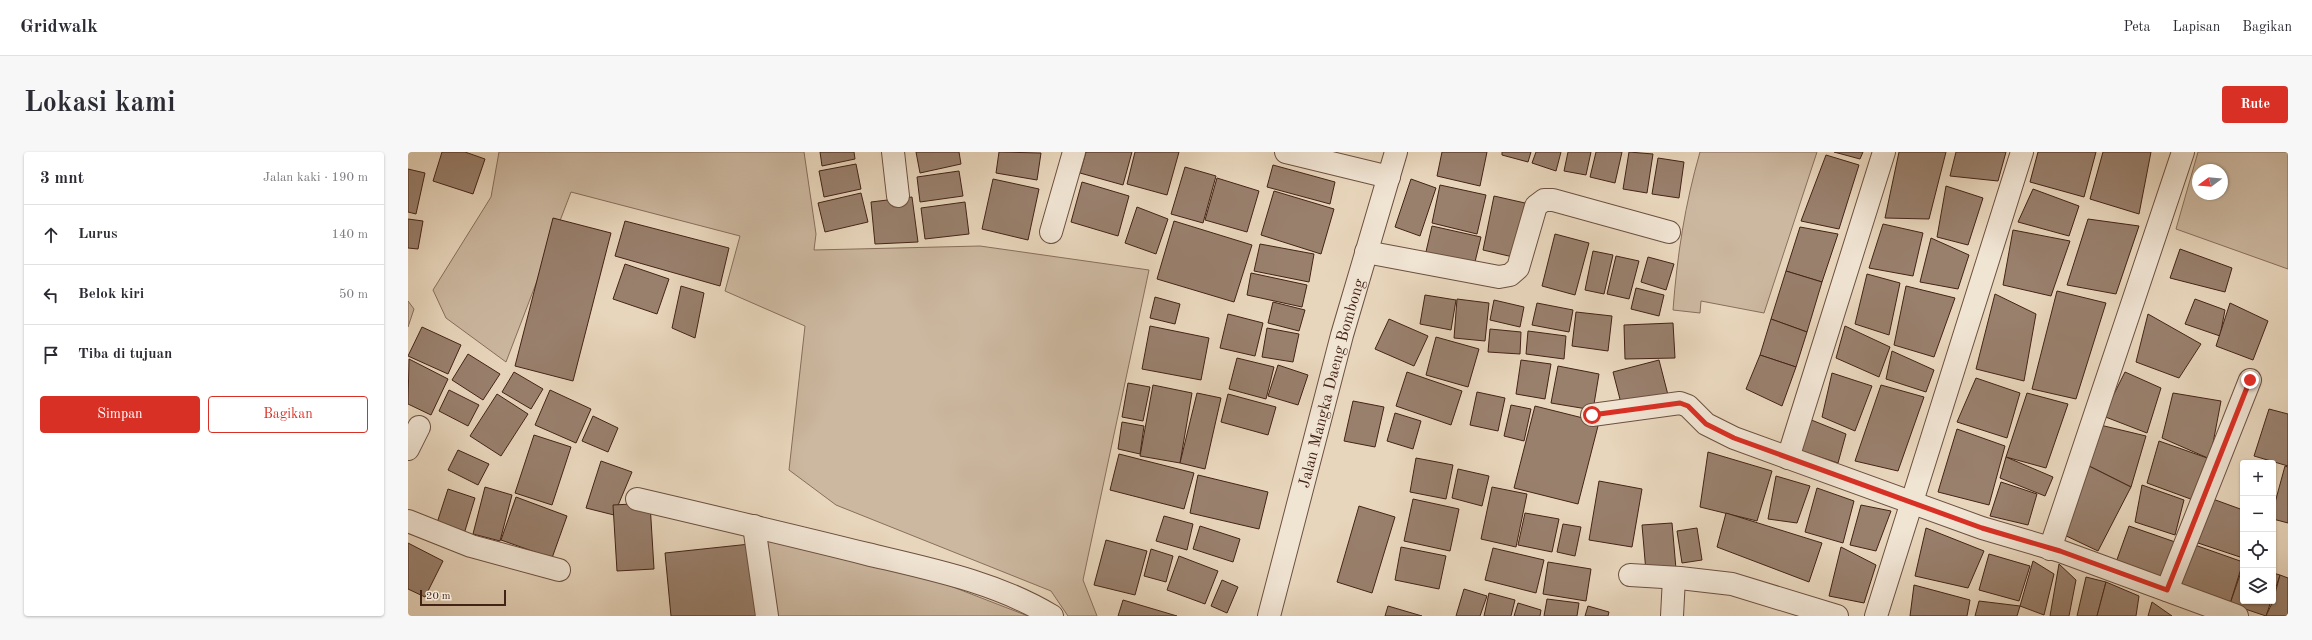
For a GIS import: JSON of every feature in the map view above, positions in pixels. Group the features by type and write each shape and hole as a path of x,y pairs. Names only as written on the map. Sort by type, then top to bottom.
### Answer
{"street":[{"path":"893,152 898,196"},
{"path":"1051,232 1074,152"},
{"path":"1286,152 1389,177"},
{"name":"Jalan Mangka Daeng Bombong","path":"1269,616 1342,335 1396,152"},
{"path":"1788,458 1884,152"},
{"path":"1876,616 2022,152"},
{"path":"2050,549 2182,152"},
{"path":"1366,252 1499,277 1510,274 1518,268 1536,206 1544,200 1553,200 1669,232"},
{"path":"2167,590 2250,380"},
{"path":"1592,415 1680,403 1688,406 1706,424 1718,431 1788,458 1982,528 2060,551 2237,616"},
{"path":"408,449 419,427"},
{"path":"638,499 754,526 987,586 1033,604 1052,616"},
{"path":"408,521 471,546 559,570"},
{"path":"754,526 767,616"},
{"path":"1630,575 1674,578 1743,587 1837,616"},
{"path":"1672,616 1674,578"}],"shaded area":[{"path":"499,152 804,152 816,234 814,250 980,246 1149,270 1083,580 1097,616 1068,616 1051,591 836,505 789,470 805,326 725,291 740,236 571,192 506,362 446,318 433,290 491,197"},
{"path":"1700,152 1817,152 1764,313 1701,301 1700,313 1673,310 1682,230"},
{"path":"2198,152 2288,152 2288,269 2176,229 2192,173 2192,200 2228,200 2228,164 2195,164"},
{"path":"408,301 414,309 408,327"},
{"path":"763,528 847,546 1028,616 773,616"}],"building":[{"path":"442,152 465,152 485,159 473,194 433,181"},
{"path":"820,152 854,152 855,159 822,166"},
{"path":"916,152 959,152 961,164 920,173"},
{"path":"999,152 1041,153 1037,180 996,173"},
{"path":"1086,152 1132,152 1123,185 1080,173"},
{"path":"1135,152 1179,152 1167,195 1127,184"},
{"path":"1442,152 1487,152 1480,186 1437,176"},
{"path":"1502,152 1531,152 1528,162 1502,155"},
{"path":"1536,152 1561,152 1556,171 1532,163"},
{"path":"1568,152 1591,152 1586,175 1564,171"},
{"path":"1596,152 1622,152 1615,183 1590,177"},
{"path":"1629,152 1653,154 1647,193 1623,189"},
{"path":"1834,152 1863,152 1860,159"},
{"path":"1899,152 1946,152 1929,219 1885,218"},
{"path":"1956,152 2006,152 1998,181 1950,176"},
{"path":"2038,152 2096,152 2084,197 2030,182"},
{"path":"2103,152 2151,152 2139,214 2090,199"},
{"path":"1826,155 1859,165 1839,229 1801,221"},
{"path":"1658,158 1684,162 1679,198 1652,194"},
{"path":"856,164 861,189 824,197 819,171"},
{"path":"1273,165 1335,182 1330,204 1267,187"},
{"path":"1185,167 1216,176 1203,223 1171,214"},
{"path":"408,169 425,173 416,214 408,212"},
{"path":"959,171 963,196 920,202 917,177"},
{"path":"1217,178 1259,191 1247,232 1205,220"},
{"path":"993,179 1039,189 1028,240 982,229"},
{"path":"1411,179 1436,188 1420,236 1395,227"},
{"path":"1082,182 1129,196 1118,236 1071,222"},
{"path":"1440,185 1486,195 1477,234 1432,223"},
{"path":"1946,186 1983,198 1968,245 1937,237"},
{"path":"2033,189 2079,206 2069,236 2018,222"},
{"path":"1274,191 1334,209 1321,254 1261,235"},
{"path":"861,193 868,222 825,232 818,203"},
{"path":"1494,196 1525,203 1513,257 1483,250"},
{"path":"912,197 918,242 875,244 871,202"},
{"path":"965,202 969,234 925,239 921,208"},
{"path":"1137,207 1168,219 1156,254 1125,243"},
{"path":"553,218 611,233 573,381 515,366"},
{"path":"408,219 423,221 418,249 408,248"},
{"path":"2088,219 2139,226 2116,294 2067,285"},
{"path":"625,221 729,248 720,286 615,256"},
{"path":"1174,221 1252,245 1234,302 1157,279"},
{"path":"1883,224 1923,233 1913,276 1869,268"},
{"path":"1432,226 1481,237 1474,266 1425,256"},
{"path":"1800,227 1838,234 1822,282 1786,271"},
{"path":"2013,230 2070,241 2051,296 2003,285"},
{"path":"1555,234 1589,243 1575,295 1542,286"},
{"path":"1931,238 1969,255 1958,289 1920,282"},
{"path":"1260,244 1314,254 1309,282 1254,271"},
{"path":"2180,249 2232,268 2225,292 2170,278"},
{"path":"1593,251 1613,255 1604,294 1585,290"},
{"path":"1616,256 1639,261 1629,299 1607,294"},
{"path":"1648,257 1674,264 1666,290 1641,282"},
{"path":"625,264 669,279 657,314 613,299"},
{"path":"1786,271 1822,282 1807,332 1771,319"},
{"path":"1251,273 1307,285 1302,307 1247,295"},
{"path":"1867,274 1900,283 1889,335 1855,324"},
{"path":"681,286 704,293 695,338 672,328"},
{"path":"1906,286 1955,298 1934,357 1894,345"},
{"path":"1636,288 1664,295 1659,316 1631,309"},
{"path":"2057,291 2106,303 2076,399 2032,389"},
{"path":"1995,294 2036,314 2024,381 1976,369"},
{"path":"1425,295 1456,300 1451,330 1420,324"},
{"path":"1155,297 1180,304 1175,324 1150,318"},
{"path":"1457,299 1489,303 1485,341 1454,338"},
{"path":"2195,299 2225,310 2220,336 2185,324"},
{"path":"1494,300 1524,307 1520,327 1490,320"},
{"path":"1273,302 1305,310 1299,331 1268,323"},
{"path":"1537,303 1573,310 1569,332 1532,325"},
{"path":"2230,303 2268,321 2253,360 2216,346"},
{"path":"1576,312 1612,316 1608,351 1572,346"},
{"path":"1228,314 1263,323 1255,356 1220,348"},
{"path":"2148,314 2201,344 2179,378 2136,362"},
{"path":"1389,319 1428,336 1414,366 1375,349"},
{"path":"1771,319 1807,332 1796,367 1760,355"},
{"path":"1673,323 1675,358 1625,359 1624,325"},
{"path":"1150,326 1209,338 1201,380 1142,369"},
{"path":"1845,326 1890,347 1879,377 1836,358"},
{"path":"422,327 461,345 448,374 408,356"},
{"path":"1267,328 1299,334 1293,362 1262,357"},
{"path":"1490,329 1521,332 1520,354 1488,352"},
{"path":"1528,331 1566,336 1564,359 1526,354"},
{"path":"1436,337 1479,349 1468,387 1426,375"},
{"path":"1892,351 1934,370 1926,392 1886,379"},
{"path":"468,354 500,374 483,400 452,380"},
{"path":"1760,355 1796,367 1782,406 1746,389"},
{"path":"1237,358 1274,367 1266,399 1229,389"},
{"path":"409,359 448,379 431,415 408,404"},
{"path":"1521,360 1551,364 1545,399 1516,394"},
{"path":"1659,360 1668,395 1622,407 1613,372"},
{"path":"1278,365 1308,375 1298,405 1268,396"},
{"path":"1558,366 1599,374 1593,410 1551,403"},
{"path":"514,372 543,389 531,409 502,392"},
{"path":"1407,372 1462,391 1451,425 1396,406"},
{"path":"2125,372 2161,388 2147,433 2103,416"},
{"path":"1832,373 1872,386 1855,431 1822,417"},
{"path":"1976,378 2020,393 2007,438 1957,422"},
{"path":"1128,383 1150,387 1143,421 1122,417"},
{"path":"1153,385 1192,393 1180,463 1140,456"},
{"path":"1881,385 1924,397 1898,471 1855,461"},
{"path":"449,390 479,405 468,426 439,411"},
{"path":"550,390 591,409 576,443 535,425"},
{"path":"1477,392 1505,398 1498,431 1470,425"},
{"path":"1197,393 1221,398 1205,469 1180,463"},
{"path":"2027,393 2068,404 2046,468 2006,457"},
{"path":"2173,393 2221,401 2210,459 2162,438"},
{"path":"497,394 528,414 501,456 470,436"},
{"path":"1228,394 1276,407 1268,435 1221,422"},
{"path":"1353,401 1384,407 1375,447 1344,441"},
{"path":"1511,405 1531,409 1524,441 1504,436"},
{"path":"1535,406 1599,422 1578,504 1514,488"},
{"path":"2269,409 2288,414 2288,466 2276,462 2276,460 2268,460 2254,456"},
{"path":"1395,413 1421,421 1413,449 1387,441"},
{"path":"593,416 618,428 608,452 582,441"},
{"path":"1809,419 1846,434 1838,463 1799,450"},
{"path":"1122,422 1144,426 1140,454 1118,449"},
{"path":"2096,424 2146,436 2131,487 2085,464"},
{"path":"1957,429 2005,446 1989,505 1938,492"},
{"path":"534,435 571,447 552,505 515,493"},
{"path":"2159,441 2210,459 2196,501 2147,483"},
{"path":"458,450 489,464 478,485 448,470"},
{"path":"1708,452 1772,471 1757,521 1700,507"},
{"path":"1119,454 1194,473 1184,509 1110,490"},
{"path":"2006,457 2053,477 2045,496 2000,478"},
{"path":"1416,458 1453,465 1446,499 1410,492"},
{"path":"601,461 632,472 614,515 586,508"},
{"path":"2085,464 2131,487 2098,551 2060,533"},
{"path":"2285,466 2288,467 2288,523 2276,520 2276,499"},
{"path":"1458,469 1489,476 1482,506 1452,498"},
{"path":"1198,475 1268,492 1259,529 1190,513"},
{"path":"1776,476 1810,486 1797,523 1768,519"},
{"path":"1599,481 1642,489 1632,547 1589,540"},
{"path":"2001,482 2037,494 2028,525 1990,516"},
{"path":"2142,485 2184,500 2175,535 2135,522"},
{"path":"485,487 512,495 500,541 473,534"},
{"path":"1492,487 1527,494 1516,547 1481,539"},
{"path":"1817,488 1854,501 1843,543 1805,532"},
{"path":"448,489 475,498 464,534 436,526"},
{"path":"516,497 567,516 552,558 501,540"},
{"path":"2210,498 2240,509 2240,557 2195,542"},
{"path":"1413,499 1459,509 1450,551 1404,541"},
{"path":"650,503 654,569 617,571 613,505"},
{"path":"1861,505 1891,511 1876,551 1850,545"},
{"path":"1359,506 1395,517 1372,593 1337,582"},
{"path":"1525,513 1559,519 1552,552 1518,545"},
{"path":"1726,513 1822,543 1809,582 1717,547"},
{"path":"1164,516 1193,524 1187,550 1156,541"},
{"path":"1672,523 1676,569 1646,572 1642,525"},
{"path":"1563,524 1581,527 1575,556 1557,552"},
{"path":"1200,526 1240,539 1233,562 1193,549"},
{"path":"2129,526 2178,543 2161,583 2114,568"},
{"path":"1697,528 1702,560 1682,563 1677,531"},
{"path":"1926,528 1984,551 1968,588 1915,576"},
{"path":"1106,540 1147,551 1135,595 1094,585"},
{"path":"408,543 443,561 425,597 408,589"},
{"path":"750,544 757,616 671,616 665,553"},
{"path":"2192,544 2240,561 2240,572 2230,604 2177,586"},
{"path":"1401,547 1446,556 1439,589 1395,580"},
{"path":"1841,547 1876,565 1864,603 1829,596"},
{"path":"1493,548 1544,560 1536,593 1485,580"},
{"path":"1151,549 1173,556 1166,582 1144,576"},
{"path":"1989,554 2030,566 2019,601 1979,590"},
{"path":"1179,556 1218,571 1205,604 1167,590"},
{"path":"2033,561 2054,574 2044,615 2020,606"},
{"path":"1548,562 1591,569 1586,601 1543,594"},
{"path":"2059,564 2076,580 2069,616 2050,616"},
{"path":"2276,574 2280,575 2276,587"},
{"path":"2240,575 2240,604 2270,604 2266,616 2230,604"},
{"path":"2280,575 2288,578 2288,616 2266,616 2272,604 2276,604 2276,590"},
{"path":"2086,577 2106,582 2097,616 2077,616"},
{"path":"1222,580 1238,587 1227,613 1211,606"},
{"path":"2106,582 2139,596 2136,616 2097,616"},
{"path":"1914,585 1970,600 1967,616 1910,616"},
{"path":"1464,589 1487,596 1480,616 1456,616"},
{"path":"1489,593 1515,600 1511,616 1484,616"},
{"path":"1547,599 1579,603 1577,616 1544,616"},
{"path":"1123,600 1177,616 1118,616"},
{"path":"1979,601 2020,606 2017,616 1975,616"},
{"path":"2152,602 2172,616 2148,616"},
{"path":"1518,603 1541,610 1540,616 1514,616"},
{"path":"1388,606 1422,616 1385,616"},
{"path":"1588,606 1609,612 1608,616 1585,616"}],"route":[{"path":"1592,415 1680,403 1688,406 1706,424 1734,438 1982,528 2060,551 2167,590 2250,380"}]}
